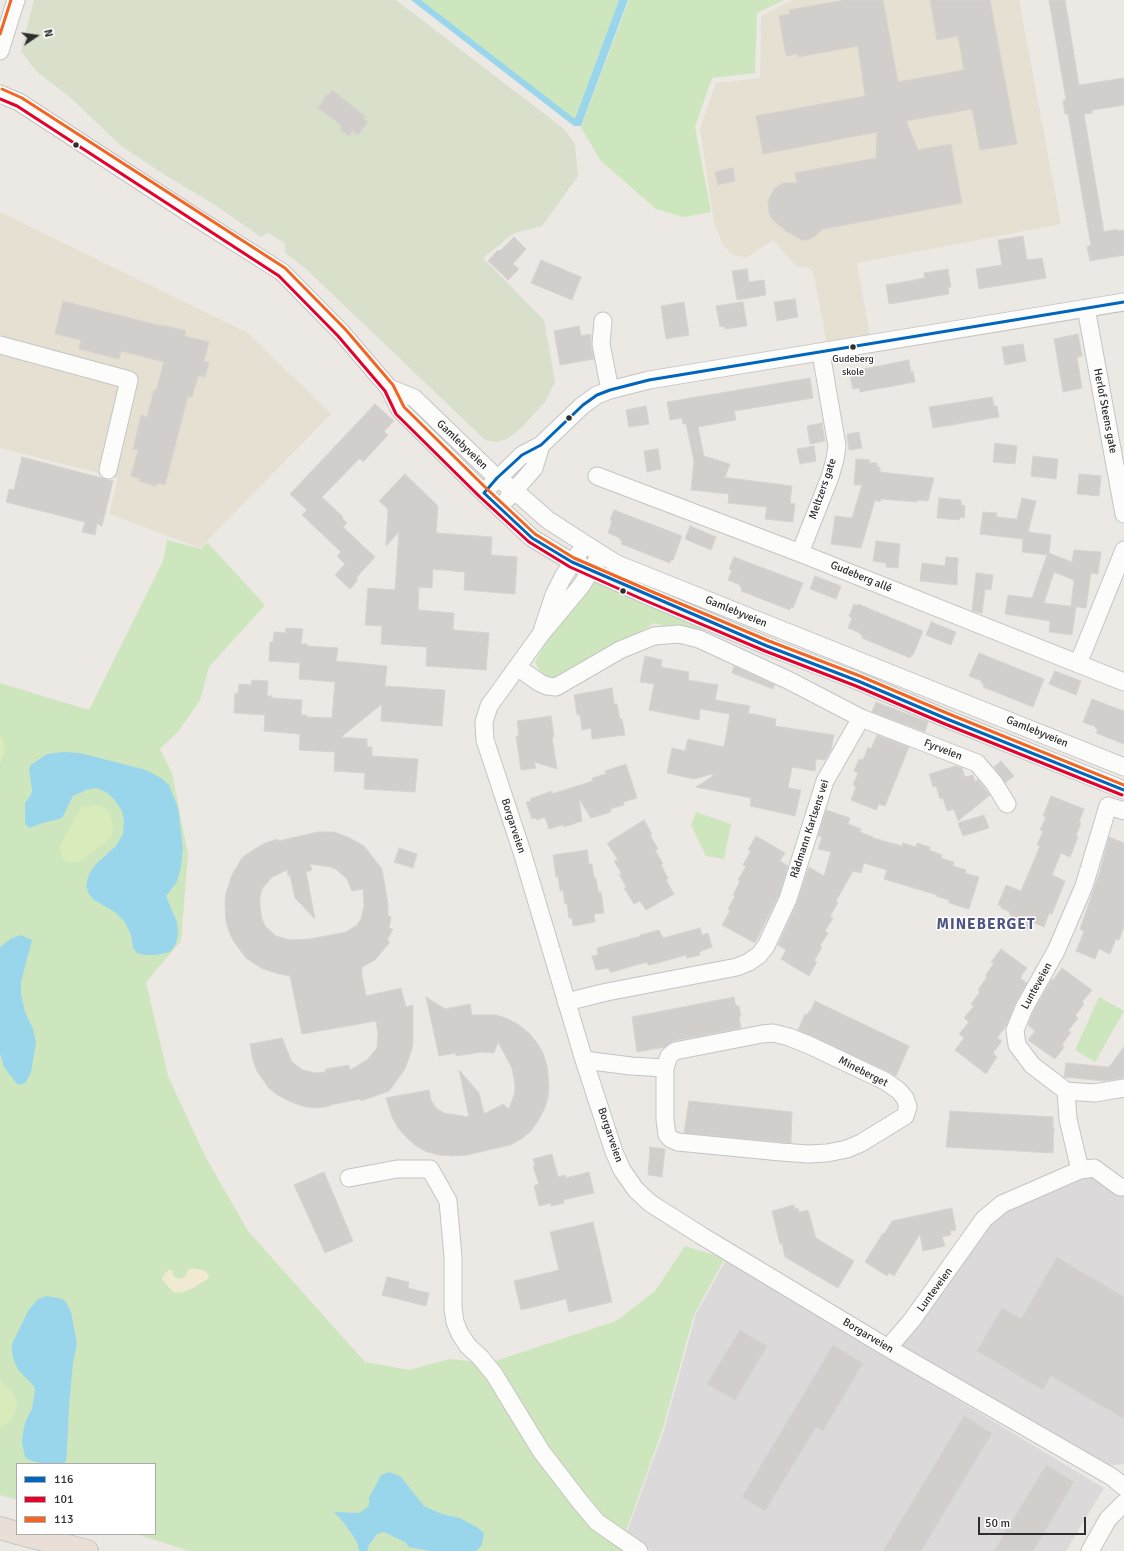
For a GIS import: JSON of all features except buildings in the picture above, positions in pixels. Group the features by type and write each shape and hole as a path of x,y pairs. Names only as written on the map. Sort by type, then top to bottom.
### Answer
{"highway":[{"path":"0,1528 16,1533"},
{"path":"25,1535 87,1551"}],"street":[{"path":"0,51 16,0"},
{"name":"Gamlebyveien","path":"0,94 18,102 192,216 282,272 342,333 389,388 400,410 532,538 572,562 646,595 767,646 858,680 947,719 1124,790"},
{"path":"484,493 497,478 522,455 541,445 597,395 610,390 649,380 821,353 1124,302"},
{"name":"Herlof Steens gate","path":"1086,308 1124,514"},
{"path":"603,321 601,344 610,390"},
{"path":"0,345 129,380 108,470"},
{"name":"Meltzers gate","path":"800,553 830,477 837,446 821,353"},
{"name":"Gamlebyveien","path":"389,388 414,398 497,478 515,491 548,520 601,554 633,571 1124,767"},
{"path":"500,508 534,468 541,445"},
{"name":"Gudeberg allé","path":"597,476 800,553 1124,682"},
{"name":"Borgarveien","path":"541,634 554,595 572,562 585,544"},
{"path":"1078,664 1124,550"},
{"name":"Borgarveien","path":"601,554 576,592 541,634 489,706 484,722 484,740 522,852 584,1060 614,1152 622,1170 636,1190 650,1203 702,1236 888,1348 1112,1477 1124,1487"},
{"path":"517,667 540,683 547,686 556,687 620,650 654,636 679,634 706,642 790,681 861,718"},
{"name":"Fyrveien","path":"861,718 977,763 994,783 1007,804"},
{"name":"Rådmann Karlsens vei","path":"566,1002 607,992 737,967 749,962 759,955 766,946 788,899 825,781 861,718"},
{"name":"Lunteveien","path":"1066,1091 1032,1065 1017,1045 1015,1030 1024,1008 1056,951 1084,886 1108,806 1124,812"},
{"name":"Mineberget","path":"773,1033 784,1035 802,1042 885,1081 903,1095 908,1107 905,1116 861,1143 847,1149 827,1153 808,1154 678,1142 671,1139 667,1135 665,1120 664,1068 668,1056 675,1052 773,1033"},
{"path":"584,1060 631,1066 664,1068"},
{"path":"1080,1170 1068,1119 1066,1091 1095,1093 1124,1088"},
{"name":"Lunteveien","path":"888,1348 919,1311 984,1219 1002,1204 1080,1170 1094,1168 1120,1186 1124,1187"},
{"path":"349,1178 397,1169 430,1169 448,1201 453,1257 453,1308 455,1322 460,1334 468,1346 480,1357 494,1374 542,1451 568,1488 598,1522 639,1551"},
{"path":"1090,1551 1108,1519 1124,1503"}],"shaded area":[{"path":"793,0 1019,0 1061,224 857,263 870,336 827,343 813,272 810,268 796,266 773,240 746,258 731,254 723,245 714,223 700,128 716,83 760,78 761,16"},
{"path":"0,212 248,333 331,414 200,548 109,514 118,478 0,448"},
{"path":"1079,1176 1092,1176 1124,1191 1124,1464 1104,1466 899,1344 995,1216"},
{"path":"726,1260 1104,1488 1066,1551 652,1551 626,1535 664,1430 696,1314"}],"green space":[{"path":"34,0 396,0 564,129 575,144 578,176 542,226 514,233 483,258 544,320 555,382 545,402 518,431 507,439 496,442 485,440 305,268 285,253 285,243 268,233 261,237 212,203 165,175 120,145 70,97 36,71 21,51"},
{"path":"421,0 619,0 575,120"},
{"path":"629,0 784,0 757,13 755,73 712,78 695,127 711,212 684,217 656,209 600,160 581,127"},
{"path":"167,540 201,549 207,542 265,605 209,667 200,700 178,732 160,749 172,773 188,854 181,941 146,982 168,1076 205,1156 248,1231 365,1362 409,1370 449,1359 489,1363 616,1321 655,1291 685,1246 725,1258 694,1315 663,1428 620,1548 625,1551 189,1551 139,1535 156,1535 156,1463 16,1463 16,1500 0,1495 0,683 89,710 163,561"},
{"path":"578,574 702,627 698,635 683,634 655,623 566,677 553,680 541,673 535,662 574,589"},
{"path":"0,735 3,738 5,749 0,764"},
{"path":"95,805 102,806 110,814 113,827 112,835 107,841 80,861 69,863 64,860 61,854 60,848 63,840 81,808"},
{"path":"696,812 731,824 724,859 706,856 691,825"},
{"path":"1099,997 1124,1011 1095,1062 1075,1050"},
{"path":"0,1377 2,1382 12,1392 17,1404 16,1411 10,1422 0,1428"}],"sand":[{"path":"191,1268 203,1270 208,1274 208,1279 191,1289 180,1293 173,1292 162,1279 168,1270 172,1270 174,1277 179,1279 185,1277"}],"water":[{"path":"411,0 421,0 575,119 619,0 628,0 581,126 574,126"},
{"path":"64,752 80,753 146,770 161,778 169,785 178,808 183,848 181,867 177,882 166,896 177,922 178,934 176,944 170,952 156,955 137,953 133,948 131,935 125,922 115,912 94,900 89,894 86,886 89,874 96,864 116,846 123,834 124,821 122,811 114,799 106,792 96,788 86,790 73,796 62,818 29,828 25,823 25,803 31,795 32,789 29,770 31,765 47,754"},
{"path":"21,935 32,940 21,982 21,994 25,1012 33,1029 36,1043 31,1072 26,1082 21,1085 17,1084 4,1067 0,1053 0,947 12,938"},
{"path":"46,1296 64,1300 71,1312 77,1344 73,1363 67,1452 66,1461 64,1463 40,1463 29,1460 25,1457 22,1442 26,1420 32,1409 35,1390 34,1386 19,1371 14,1361 12,1344 28,1311 38,1299"},
{"path":"389,1472 400,1476 424,1506 442,1514 460,1518 478,1528 484,1533 482,1545 476,1551 430,1551 409,1547 405,1542 384,1532 377,1534 369,1545 367,1551 359,1551 354,1537 334,1512 359,1513 369,1506 369,1498 381,1475"}],"transit line":[{"name":"113","path":"0,34 11,0"},
{"name":"113","path":"2,89 22,98 285,268 346,330 393,385 404,407 535,534 574,558 648,590 769,641 860,676 1124,785"},
{"name":"101","path":"0,99 17,106 279,276 338,336 385,391 396,414 480,497 529,542 570,567 644,600 765,651 856,686 945,724 1122,795"},
{"name":"116","path":"1124,302 649,380 610,390 597,395 583,405 541,445 522,455 497,478 484,493 532,538 572,562 767,646 858,681 947,719 1124,790"}],"place":[{"name":"Gudeberg skole","path":"853,347"}],"district":[{"name":"MINEBERGET","path":"986,925"}]}
